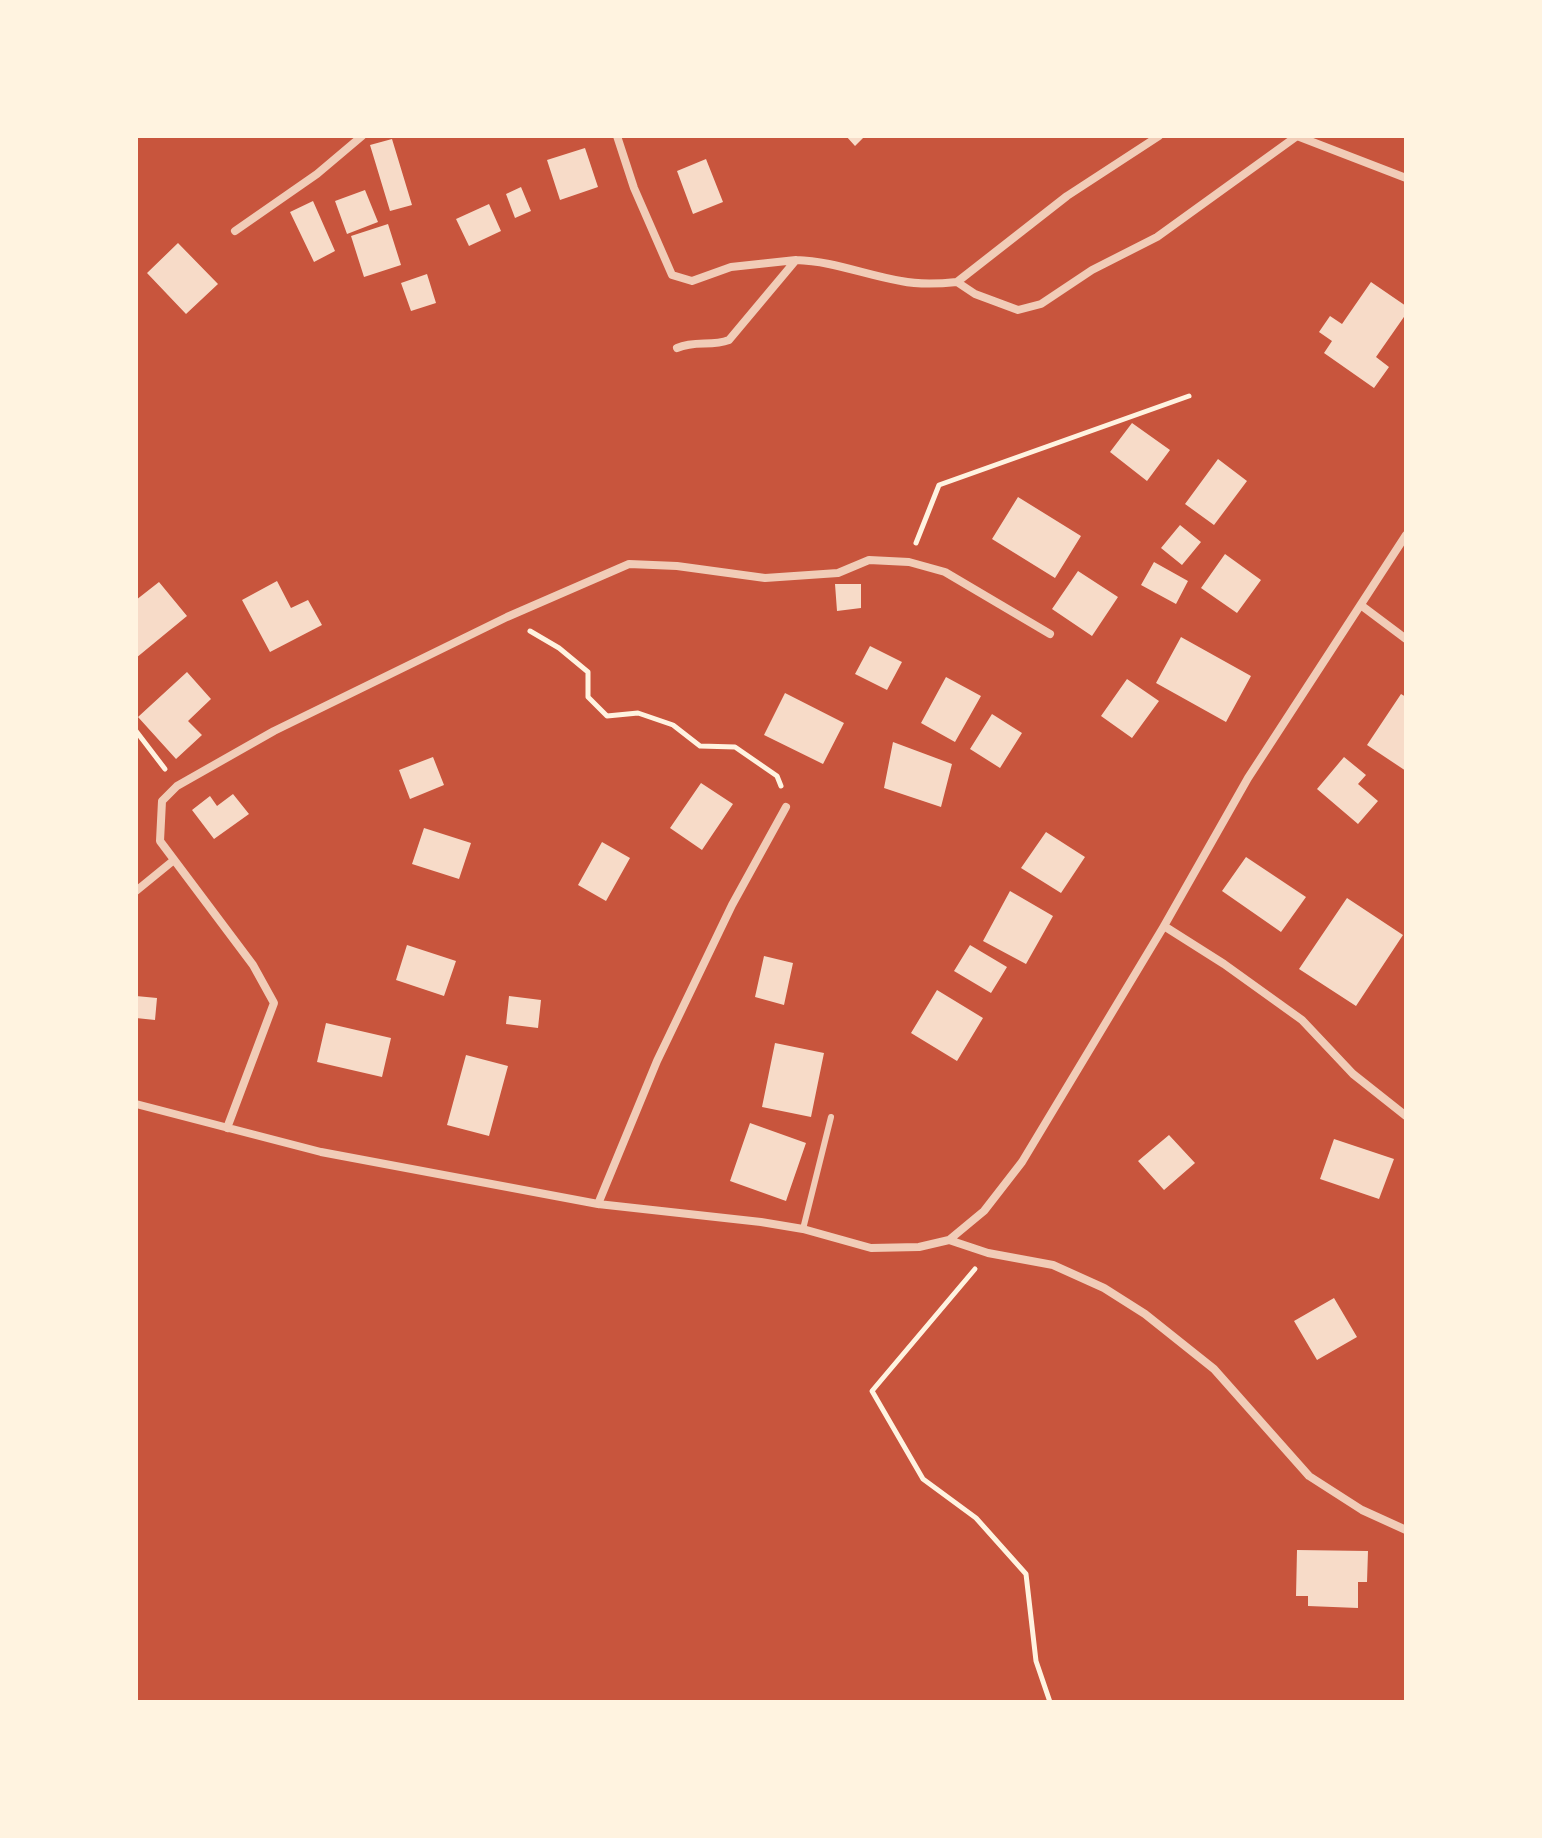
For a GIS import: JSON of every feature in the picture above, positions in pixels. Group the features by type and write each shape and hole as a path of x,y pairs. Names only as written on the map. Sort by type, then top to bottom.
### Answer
{"street":[{"path":"235,231 317,174 362,136"},
{"path":"617,136 634,188 672,275 692,281 731,267 796,260 824,261 901,281 934,284 957,282 1067,196 1159,136"},
{"path":"957,282 975,294 1018,310 1041,304 1092,270 1157,237 1297,136 1406,178"},
{"path":"677,348 691,342 719,344 729,340 796,260"},
{"path":"136,1104 321,1152 598,1204 761,1222 803,1229 871,1248 919,1247 949,1240 984,1211 1022,1162 1164,926 1248,778 1406,535"},
{"path":"227,1128 274,1003 253,965 160,841 162,801 177,786 274,731 507,617 629,564 677,566 765,578 838,573 869,560 909,562 945,572 1050,634"},
{"path":"1362,606 1406,639"},
{"path":"598,1204 657,1061 732,905 786,807"},
{"path":"136,891 174,860"},
{"path":"1164,926 1302,1020 1353,1074 1406,1116"},
{"path":"949,1240 988,1253 1053,1265 1104,1288 1145,1314 1214,1369 1309,1476 1362,1510 1406,1530"}],"lane":[{"path":"803,1229 831,1117"}],"path":[{"path":"909,562 939,485 1189,396"},
{"path":"507,617 559,648 588,672 588,697 607,716 638,713 673,725 700,746 735,747 777,776 786,807"},
{"path":"136,731 177,786"},
{"path":"988,1253 872,1391 923,1479 976,1518 1026,1574 1036,1661 1050,1702"}],"building":[{"path":"846,136 865,136 855,146"},
{"path":"392,139 412,205 390,211 370,145"},
{"path":"585,148 598,187 560,200 547,160"},
{"path":"706,159 723,202 693,214 677,171"},
{"path":"521,187 531,211 515,218 506,194"},
{"path":"365,190 378,222 347,234 335,201"},
{"path":"313,201 335,251 314,262 290,212"},
{"path":"489,204 501,231 469,246 456,219"},
{"path":"388,224 401,265 364,277 351,236"},
{"path":"178,243 218,284 186,314 147,273"},
{"path":"427,274 436,303 411,311 401,283"},
{"path":"1371,282 1406,306 1406,314 1376,357 1389,367 1374,388 1324,353 1332,341 1319,332 1330,316 1342,324"},
{"path":"1132,423 1170,450 1147,481 1110,452"},
{"path":"1218,459 1247,481 1214,525 1185,504"},
{"path":"1018,497 1081,536 1055,578 992,539"},
{"path":"1180,525 1201,542 1182,565 1161,548"},
{"path":"1225,554 1261,580 1237,613 1201,588"},
{"path":"1154,562 1188,581 1176,604 1141,585"},
{"path":"1078,571 1118,597 1092,636 1052,609"},
{"path":"277,581 291,608 308,600 322,625 270,652 242,600"},
{"path":"159,582 187,616 136,658 136,600"},
{"path":"835,584 861,584 861,608 837,611"},
{"path":"1181,637 1251,676 1226,722 1156,683"},
{"path":"870,646 902,662 887,690 855,674"},
{"path":"187,672 211,699 188,721 202,735 176,759 138,717"},
{"path":"946,677 981,696 955,742 921,723"},
{"path":"1127,679 1159,701 1132,738 1101,716"},
{"path":"785,693 844,723 823,764 764,735"},
{"path":"1401,694 1406,697 1406,771 1367,745"},
{"path":"992,714 1022,733 1000,768 970,749"},
{"path":"893,742 952,764 941,807 884,788"},
{"path":"433,757 444,785 410,799 399,770"},
{"path":"1344,757 1366,775 1358,784 1378,801 1358,824 1317,789"},
{"path":"701,783 733,804 702,850 670,828"},
{"path":"233,794 249,814 214,839 192,810 210,796 217,806"},
{"path":"424,828 471,843 459,879 412,864"},
{"path":"1046,832 1085,857 1061,893 1021,868"},
{"path":"602,842 630,858 606,901 578,885"},
{"path":"1246,857 1306,897 1281,932 1222,891"},
{"path":"1010,891 1053,916 1026,964 983,941"},
{"path":"1347,898 1403,935 1356,1006 1299,969"},
{"path":"407,945 456,961 444,996 396,980"},
{"path":"970,945 1007,967 991,993 954,971"},
{"path":"764,956 793,963 784,1005 755,997"},
{"path":"937,990 983,1018 957,1061 911,1033"},
{"path":"136,996 157,998 155,1020 136,1018"},
{"path":"509,996 541,1000 538,1028 506,1024"},
{"path":"326,1023 391,1038 382,1077 317,1062"},
{"path":"775,1043 824,1053 811,1117 762,1107"},
{"path":"466,1055 508,1066 489,1136 447,1125"},
{"path":"750,1123 806,1143 786,1201 730,1181"},
{"path":"1169,1135 1195,1163 1164,1190 1138,1161"},
{"path":"1334,1139 1394,1159 1379,1199 1320,1179"},
{"path":"1334,1298 1357,1337 1317,1360 1294,1321"},
{"path":"1297,1550 1368,1551 1367,1582 1358,1582 1358,1608 1308,1606 1308,1596 1296,1596"}]}
